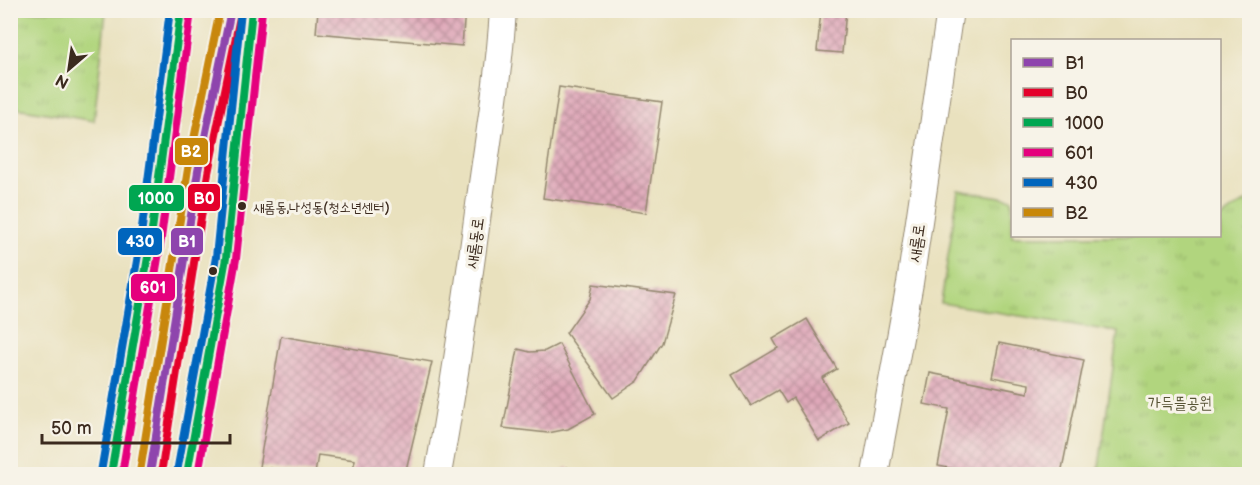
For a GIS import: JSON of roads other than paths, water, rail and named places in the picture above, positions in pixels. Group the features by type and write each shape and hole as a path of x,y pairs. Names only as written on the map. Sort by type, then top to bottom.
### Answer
{"street":[{"path":"111,474 150,245 181,10"},
{"path":"150,474 198,171 231,10"},
{"path":"187,474 226,258 252,10"},
{"name":"새롬동로","path":"438,474 501,53 503,10"},
{"name":"새롬로","path":"875,474 910,283 950,10"}],"place":[{"name":"새롬동,나성동(청소년센터)","path":"242,206"}],"park label":[{"name":"가득뜰공원","path":"1180,402"}]}
